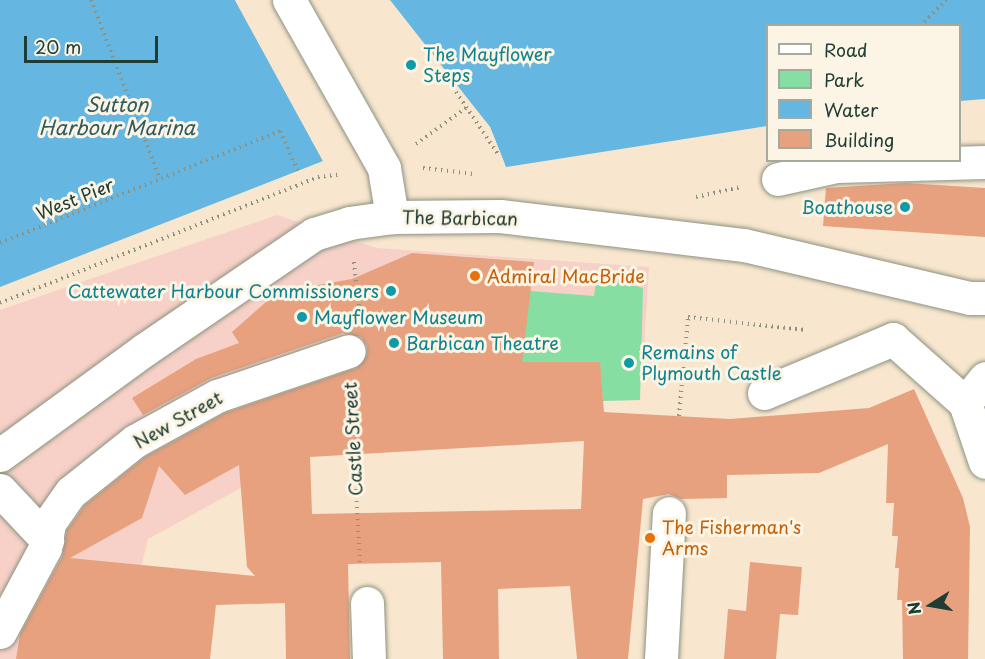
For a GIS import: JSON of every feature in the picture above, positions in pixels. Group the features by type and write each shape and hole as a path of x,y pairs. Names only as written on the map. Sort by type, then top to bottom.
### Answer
{"street":[{"path":"289,0 384,168 392,217"},
{"path":"778,179 836,166 985,162"},
{"name":"The Barbican","path":"0,455 144,350 314,234 349,223 392,217 500,216 744,245 970,298 985,298"},
{"path":"764,393 893,339 975,391 985,462"},
{"name":"New Street","path":"0,632 47,540 49,522 71,492 135,441 217,396 349,351"},
{"path":"0,490 47,540"},
{"path":"661,659 669,513"},
{"path":"367,603 369,659"}],"path":[{"path":"91,0 160,179"},
{"path":"922,24 946,0"},
{"path":"446,77 498,154"},
{"path":"0,303 318,177 384,168 466,108"},
{"name":"West Pier","path":"0,243 280,131 298,171"},
{"path":"687,196 778,179"},
{"name":"Castle Street","path":"349,223 360,314 360,335 349,351 360,567 367,603"},
{"path":"679,417 688,317 813,331"}],"shaded area":[{"path":"277,215 377,248 649,267 644,347 342,369 301,386 283,465 148,539 119,659 0,659 0,310"}],"green space":[{"path":"597,276 643,288 640,400 603,401 599,362 511,362 530,291 594,296"}],"water":[{"name":"Sutton Harbour Marina","path":"0,0 235,0 323,161 0,287"},
{"path":"390,0 985,0 985,99 961,101 961,24 766,24 766,126 506,167 490,127"}],"pier":[{"path":"235,0 238,0 326,161 323,161"},
{"path":"387,0 490,127 506,167 488,129"}],"building":[{"name":"Boathouse","path":"906,183 985,188 985,237 823,226 826,188"},
{"path":"412,253 534,262 522,362 600,362 604,412 730,419 869,408 914,389 963,498 970,527 968,659 903,659 902,600 897,600 899,568 895,568 898,536 892,536 894,503 886,503 888,444 819,473 727,475 727,498 681,499 669,494 643,499 628,659 577,659 570,586 498,589 499,659 443,659 441,562 348,564 350,659 286,659 285,603 216,605 210,659 16,659 20,634 62,557 67,530 85,505 145,457 225,413 356,368 367,355 367,346 361,337 343,333 211,378 143,415 132,398 196,359 239,343 232,332 266,302 290,290 352,279","holes":["584,441 581,509 312,514 310,457","239,465 247,567 255,576 70,558 142,518 159,466 185,495"]},
{"path":"750,562 802,567 798,615 780,614 776,659 724,659 728,609 746,611"}],"place":[{"name":"The Mayflower Steps","path":"411,65"},
{"name":"Boathouse","path":"905,207"},
{"name":"Admiral MacBride","path":"475,276"},
{"name":"Cattewater Harbour Commissioners","path":"391,291"},
{"name":"Mayflower Museum","path":"302,317"},
{"name":"Barbican Theatre","path":"394,343"},
{"name":"Remains of Plymouth Castle","path":"629,363"},
{"name":"The Fisherman's Arms","path":"650,538"}]}
